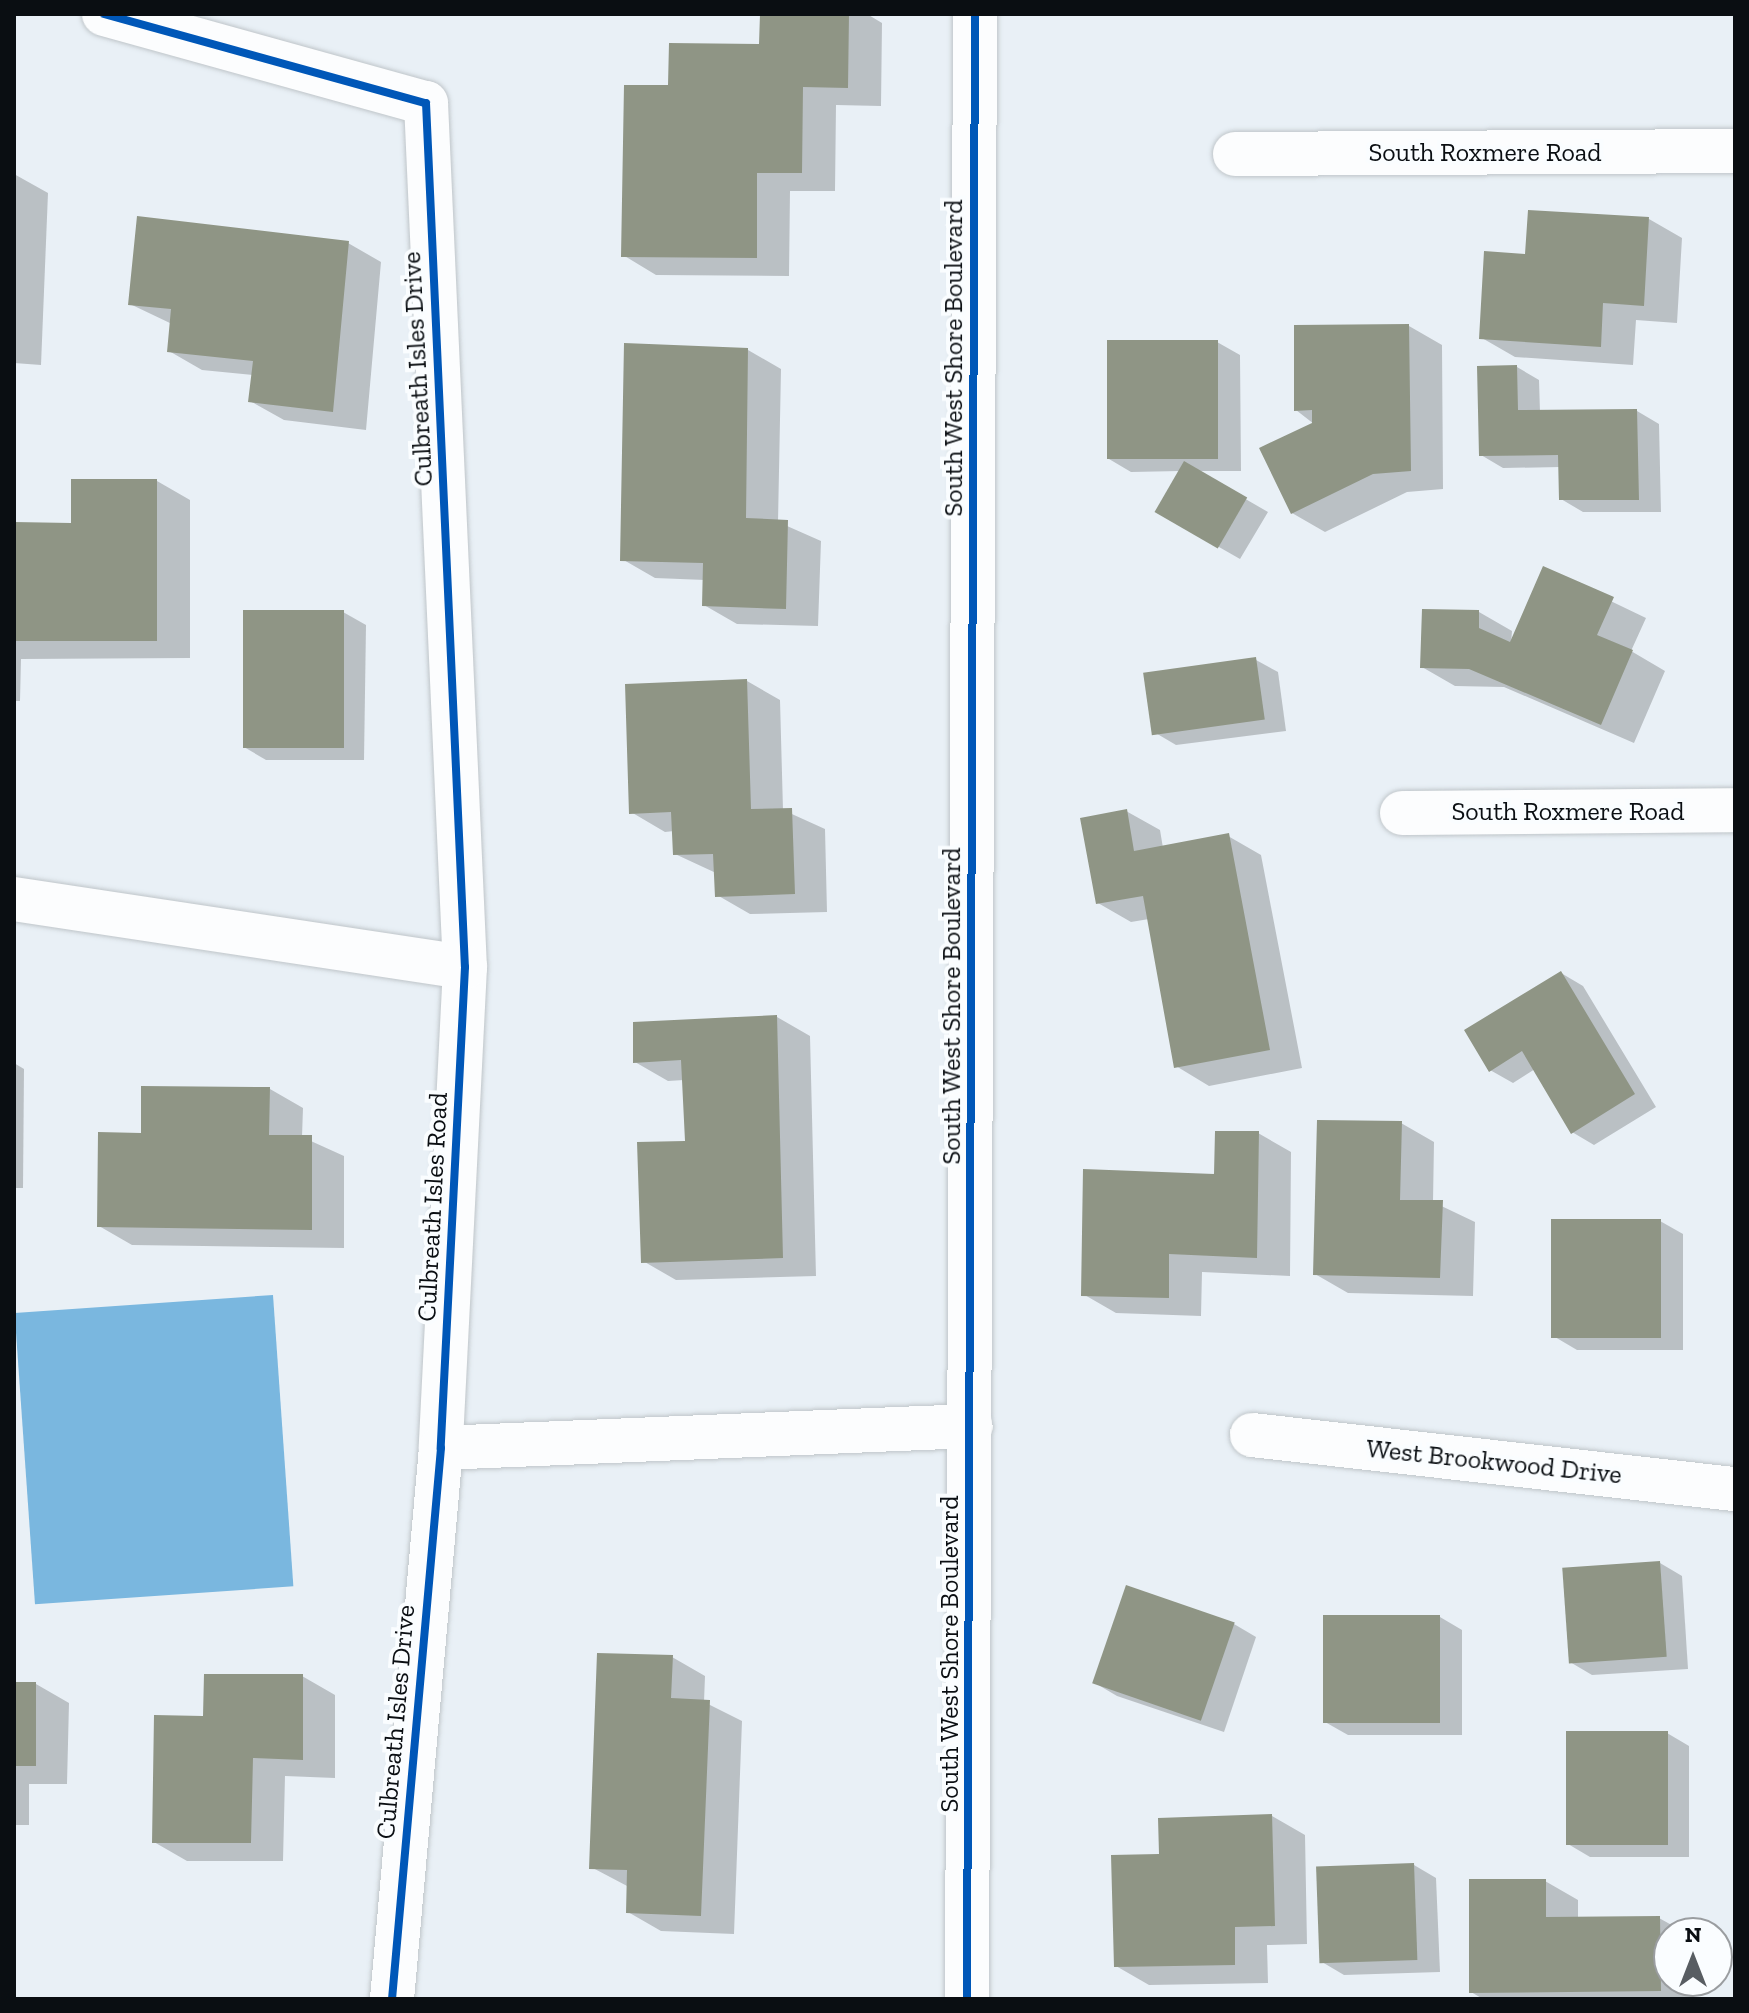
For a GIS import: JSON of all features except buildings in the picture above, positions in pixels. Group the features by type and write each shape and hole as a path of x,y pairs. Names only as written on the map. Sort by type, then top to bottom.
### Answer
{"street":[{"name":"Culbreath Isles Drive","path":"104,14 426,103 465,967"},
{"name":"South West Shore Boulevard","path":"967,1999 975,14"},
{"name":"South Roxmere Road","path":"1235,154 1735,151"},
{"name":"South Roxmere Road","path":"1402,813 1735,810"},
{"path":"14,899 465,967"},
{"name":"Culbreath Isles Road","path":"441,1448 465,967"},
{"path":"441,1448 971,1426"},
{"name":"West Brookwood Drive","path":"1252,1435 1735,1489"},
{"name":"Culbreath Isles Drive","path":"392,1999 441,1448"}],"water":[{"path":"273,1295 293,1586 35,1604 15,1313"}],"cycle path":[{"path":"104,14 426,103 465,967 441,1448 392,1999"},
{"path":"967,1999 975,14"}]}
